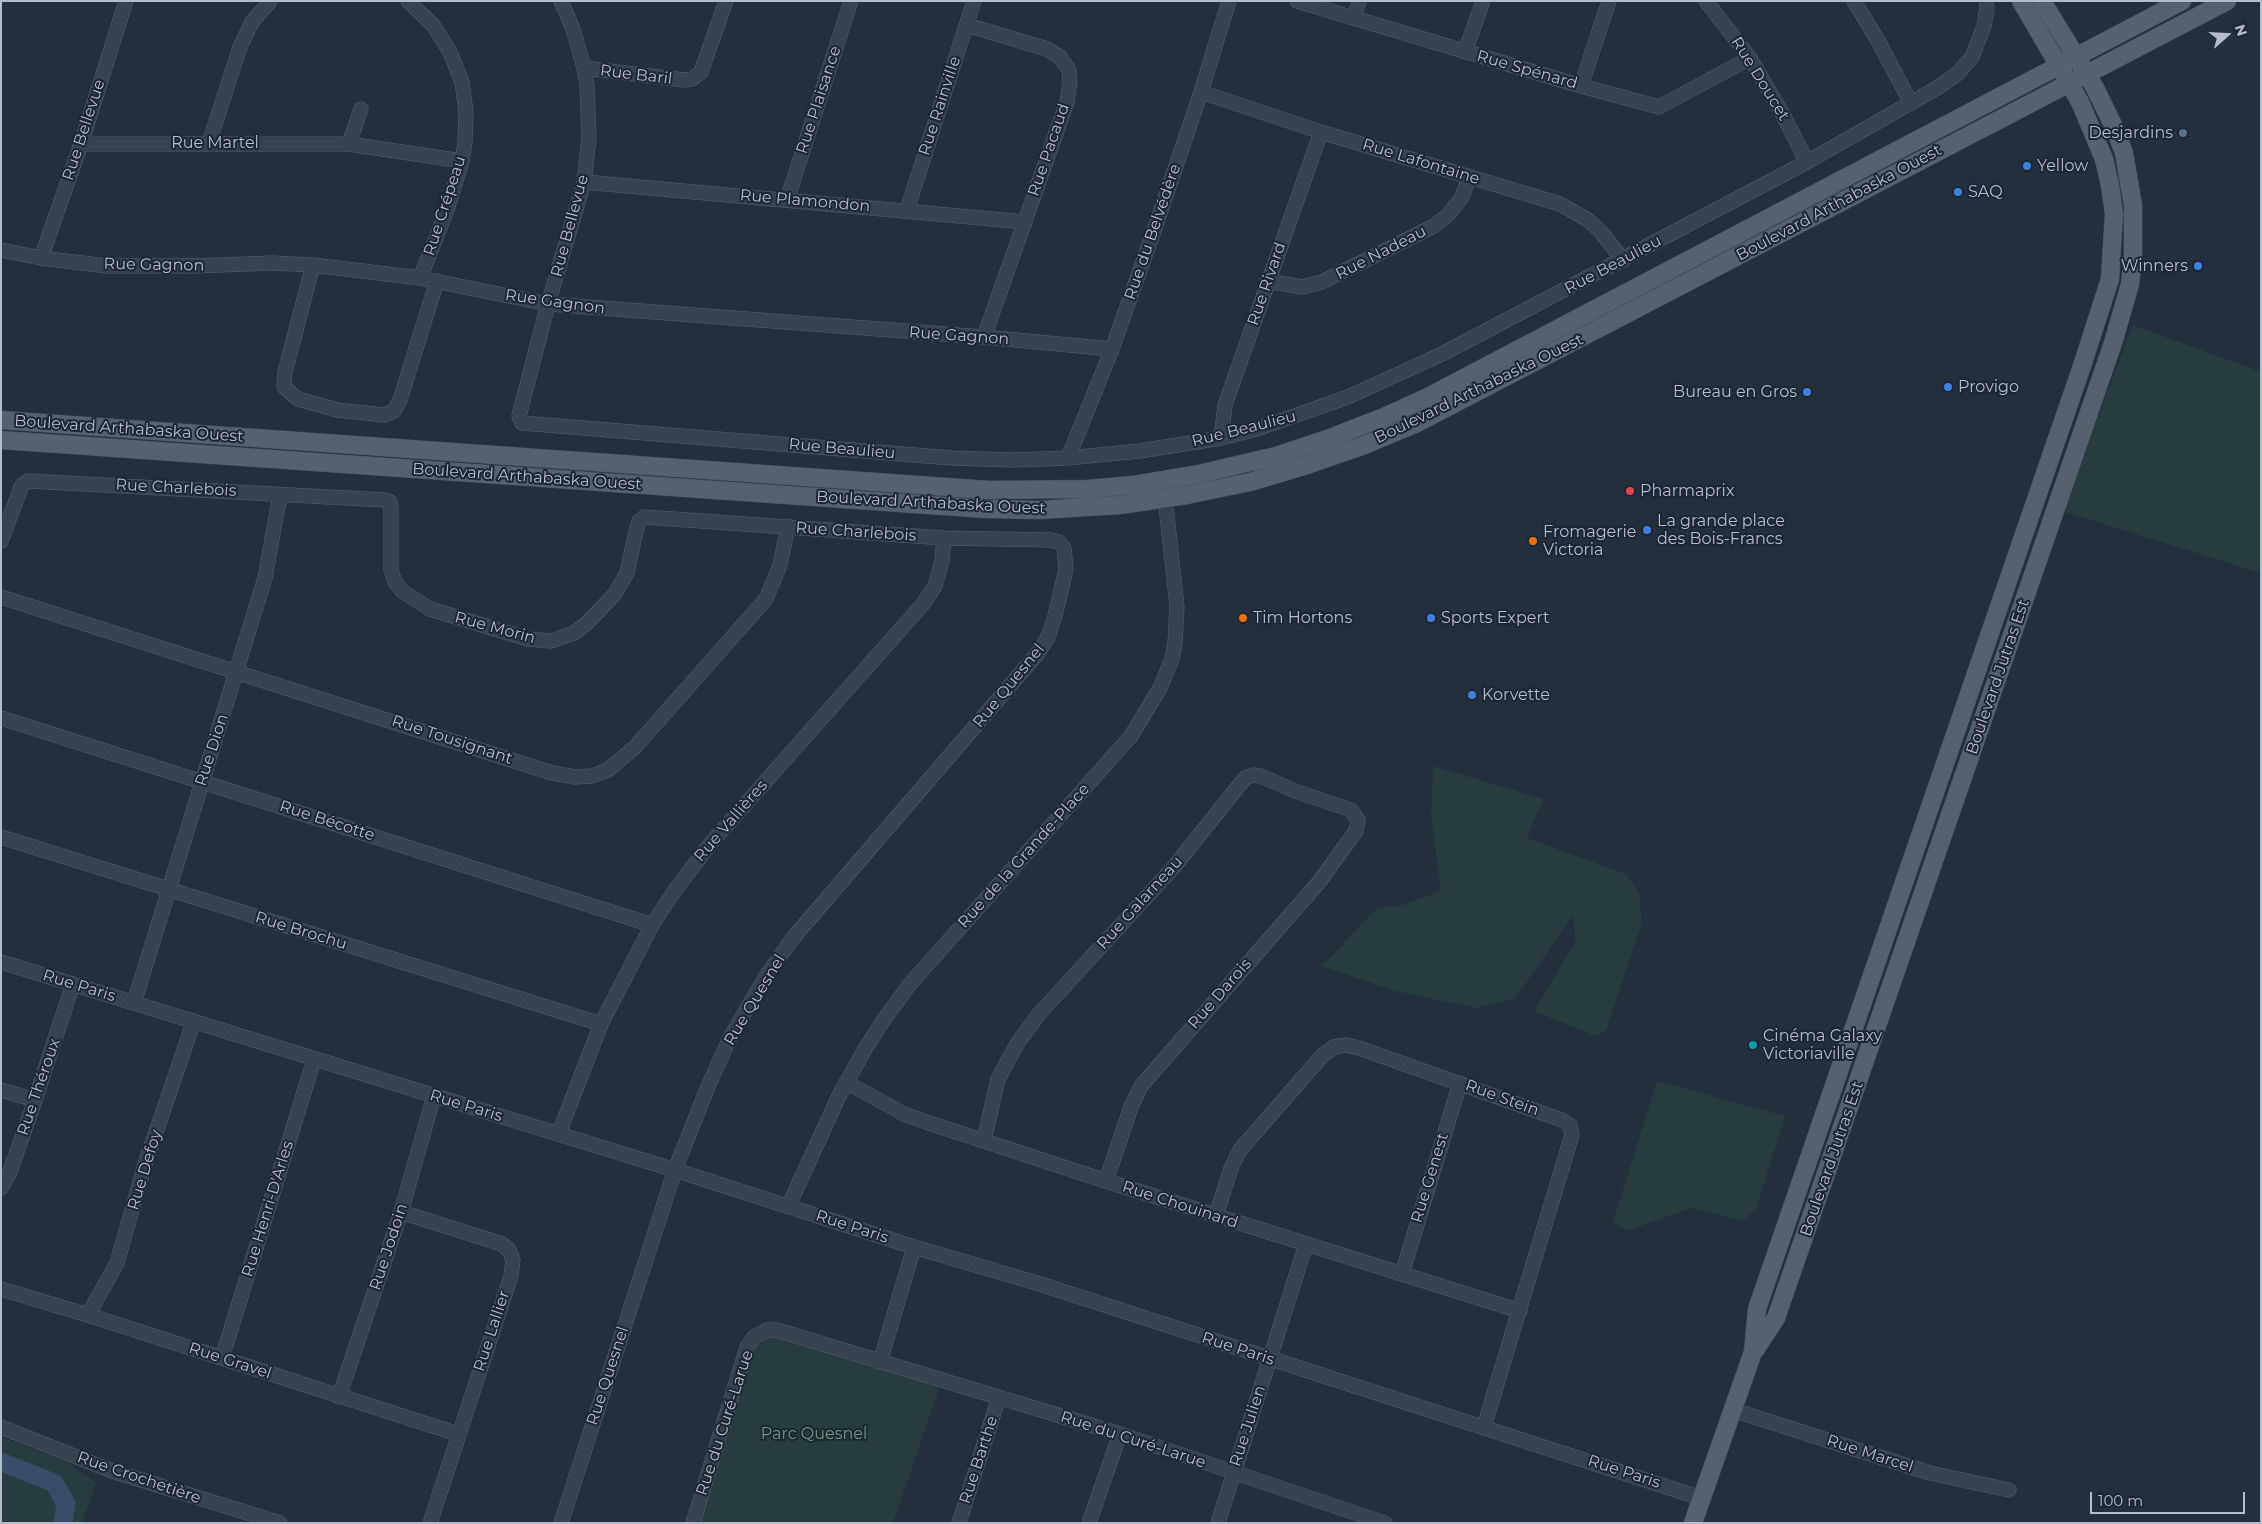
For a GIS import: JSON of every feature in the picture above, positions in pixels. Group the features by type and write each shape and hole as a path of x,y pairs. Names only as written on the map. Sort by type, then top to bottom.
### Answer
{"main road":[{"name":"Boulevard Jutras Est","path":"1692,1523 1753,1352 1758,1309 2082,366 2110,279 2114,227 2110,185 2096,138 2069,83 2021,1"},
{"name":"Boulevard Jutras Est","path":"1753,1352 1779,1310 2124,310 2133,255 2132,205 2124,153 2115,129 2087,74 2042,1"},
{"name":"Boulevard Arthabaska Ouest","path":"1,420 989,490 1080,489 1163,481 1276,456 1330,438 1400,409 2182,1"},
{"name":"Boulevard Arthabaska Ouest","path":"1,440 986,509 1049,509 1120,505 1250,482 1362,446 1415,424 2226,1"}],"street":[{"name":"Rue Bellevue","path":"41,258 81,144 126,1"},
{"path":"209,143 240,47 252,22 270,1"},
{"name":"Rue Crépeau","path":"408,1 433,25 450,52 462,82 466,112 462,161 447,210 420,278"},
{"name":"Rue Bellevue","path":"548,304 584,182 589,116 584,68 573,29 561,1"},
{"name":"Rue Baril","path":"584,68 684,80 692,79 701,72 726,1"},
{"name":"Rue Plaisance","path":"787,200 851,1"},
{"name":"Rue Rainville","path":"907,210 974,1"},
{"name":"Rue du Belvédère","path":"1068,458 1112,349 1201,92 1229,1"},
{"name":"Rue Spénard","path":"1297,1 1581,86 1659,107 1750,58"},
{"path":"1354,18 1359,1"},
{"path":"1465,52 1482,1"},
{"path":"1581,86 1609,1"},
{"name":"Rue Doucet","path":"1706,1 1750,58 1782,113 1807,162"},
{"path":"1854,1 1878,39 1911,103"},
{"name":"Rue Beaulieu","path":"548,304 519,416 522,423 951,458 1014,460 1068,458 1140,451 1221,438 1260,428 1348,397 1442,354 1624,260 1807,162 1911,103 1957,74 1972,57 1984,26 1986,1"},
{"name":"Rue Pacaud","path":"967,24 1047,49 1060,57 1069,70 1070,81 1067,102 984,337"},
{"name":"Rue Lafontaine","path":"1201,92 1321,132 1560,204 1574,210 1601,232 1624,260"},
{"path":"349,144 361,109"},
{"name":"Rue Rivard","path":"1221,438 1225,405 1321,132"},
{"name":"Rue Martel","path":"81,144 349,144 462,161"},
{"name":"Rue Nadeau","path":"1267,282 1302,287 1322,282 1434,226 1450,214 1462,198 1469,176"},
{"name":"Rue Plamondon","path":"584,182 1025,222"},
{"name":"Rue Gagnon","path":"1,250 41,258 107,266 194,266 272,263 314,265 420,278 548,304 984,337 1112,349"},
{"path":"314,265 285,372 284,387 298,399 338,410 384,415 394,411 400,400 437,281"},
{"name":"Rue Charlebois","path":"1,541 22,485 28,481 385,500 390,502"},
{"name":"Rue de la Grande-Place","path":"788,1207 846,1082 865,1049 910,984 1131,736 1156,695 1172,659 1177,615 1176,578 1163,481"},
{"name":"Rue Dion","path":"134,1003 238,671 265,578 280,495"},
{"name":"Rue Morin","path":"390,502 390,570 395,582 402,591 430,609 528,639 552,641 574,633 586,624 614,595 627,573 636,530 639,521 644,518"},
{"name":"Rue Charlebois","path":"644,518 788,526 944,538 1051,540 1059,542 1064,548"},
{"name":"Rue Tousignant","path":"1,596 552,773 575,777 592,776 608,770 635,747 766,599 775,582 788,526"},
{"name":"Rue Vallières","path":"559,1134 601,1024 652,925 672,893 710,844 923,604 935,586 942,561 944,538"},
{"name":"Rue Quesnel","path":"561,1523 675,1170 709,1084 730,1038 766,976 792,938 1038,653 1048,637 1055,616 1066,569 1064,548"},
{"name":"Rue Bécotte","path":"1,718 652,925"},
{"name":"Rue Galarneau","path":"984,1140 998,1079 1017,1044 1039,1014 1173,868 1245,778 1252,775 1261,776 1296,791 1351,810 1358,820"},
{"name":"Rue Darois","path":"1106,1181 1131,1107 1141,1086 1319,882 1356,831 1358,820"},
{"name":"Rue Brochu","path":"1,837 601,1024"},
{"name":"Rue Paris","path":"1,962 675,1170 914,1247 1040,1284 1702,1498"},
{"name":"Rue Théroux","path":"1,1188 10,1172 73,984"},
{"name":"Rue Defoy","path":"88,1315 117,1263 145,1164 194,1021"},
{"name":"Rue Stein","path":"1216,1216 1231,1168 1240,1150 1322,1056 1334,1047 1346,1045 1359,1048 1562,1120 1570,1125 1572,1135 1484,1426"},
{"name":"Rue Henri-D'Arles","path":"222,1358 314,1060"},
{"name":"Rue Chouinard","path":"846,1082 904,1114 1106,1181 1520,1311"},
{"name":"Rue Genest","path":"1402,1274 1460,1083"},
{"path":"1,1090 35,1100"},
{"name":"Rue Jodoin","path":"339,1396 401,1212 434,1096"},
{"name":"Rue Lallier","path":"401,1212 502,1244 509,1250 513,1260 511,1276 430,1523"},
{"name":"Rue Julien","path":"1218,1523 1306,1244"},
{"path":"880,1362 914,1247"},
{"name":"Rue Gravel","path":"1,1289 88,1315 458,1434"},
{"name":"Rue du Curé-Larue","path":"694,1523 748,1347 754,1337 767,1330 776,1330 1120,1434 1385,1523"},
{"name":"Rue Barthe","path":"959,1523 999,1397"},
{"name":"Rue Marcel","path":"1733,1410 1930,1473 2009,1490"},
{"name":"Rue Crochetière","path":"1,1427 112,1471 280,1523"},
{"path":"1089,1523 1120,1434"}],"green space":[{"path":"2133,325 2261,372 2261,573 2062,511"},
{"path":"1433,766 1543,799 1527,838 1626,874 1639,894 1642,922 1606,1031 1596,1036 1534,1011 1576,940 1572,916 1515,999 1476,1008 1395,991 1322,966 1377,908 1403,905 1441,891 1431,814"},
{"path":"1657,1081 1785,1116 1756,1210 1742,1221 1692,1208 1626,1231 1613,1222"},
{"name":"Parc Quesnel","path":"767,1330 942,1380 893,1523 693,1523 747,1347"},
{"path":"1,1437 65,1461 96,1483 82,1523 1,1523"}],"waterway":[{"path":"1,1462 54,1483 66,1504 63,1523"}],"place":[{"name":"Desjardins","path":"2183,133"},
{"name":"Yellow","path":"2027,166"},
{"name":"SAQ","path":"1958,192"},
{"name":"Winners","path":"2198,266"},
{"name":"Provigo","path":"1948,387"},
{"name":"Bureau en Gros","path":"1807,392"},
{"name":"Pharmaprix","path":"1630,491"},
{"name":"La grande place des Bois-Francs","path":"1647,530"},
{"name":"Fromagerie Victoria","path":"1533,541"},
{"name":"Tim Hortons","path":"1243,618"},
{"name":"Sports Expert","path":"1431,618"},
{"name":"Korvette","path":"1472,695"},
{"name":"Cinéma Galaxy Victoriaville","path":"1753,1045"}]}
